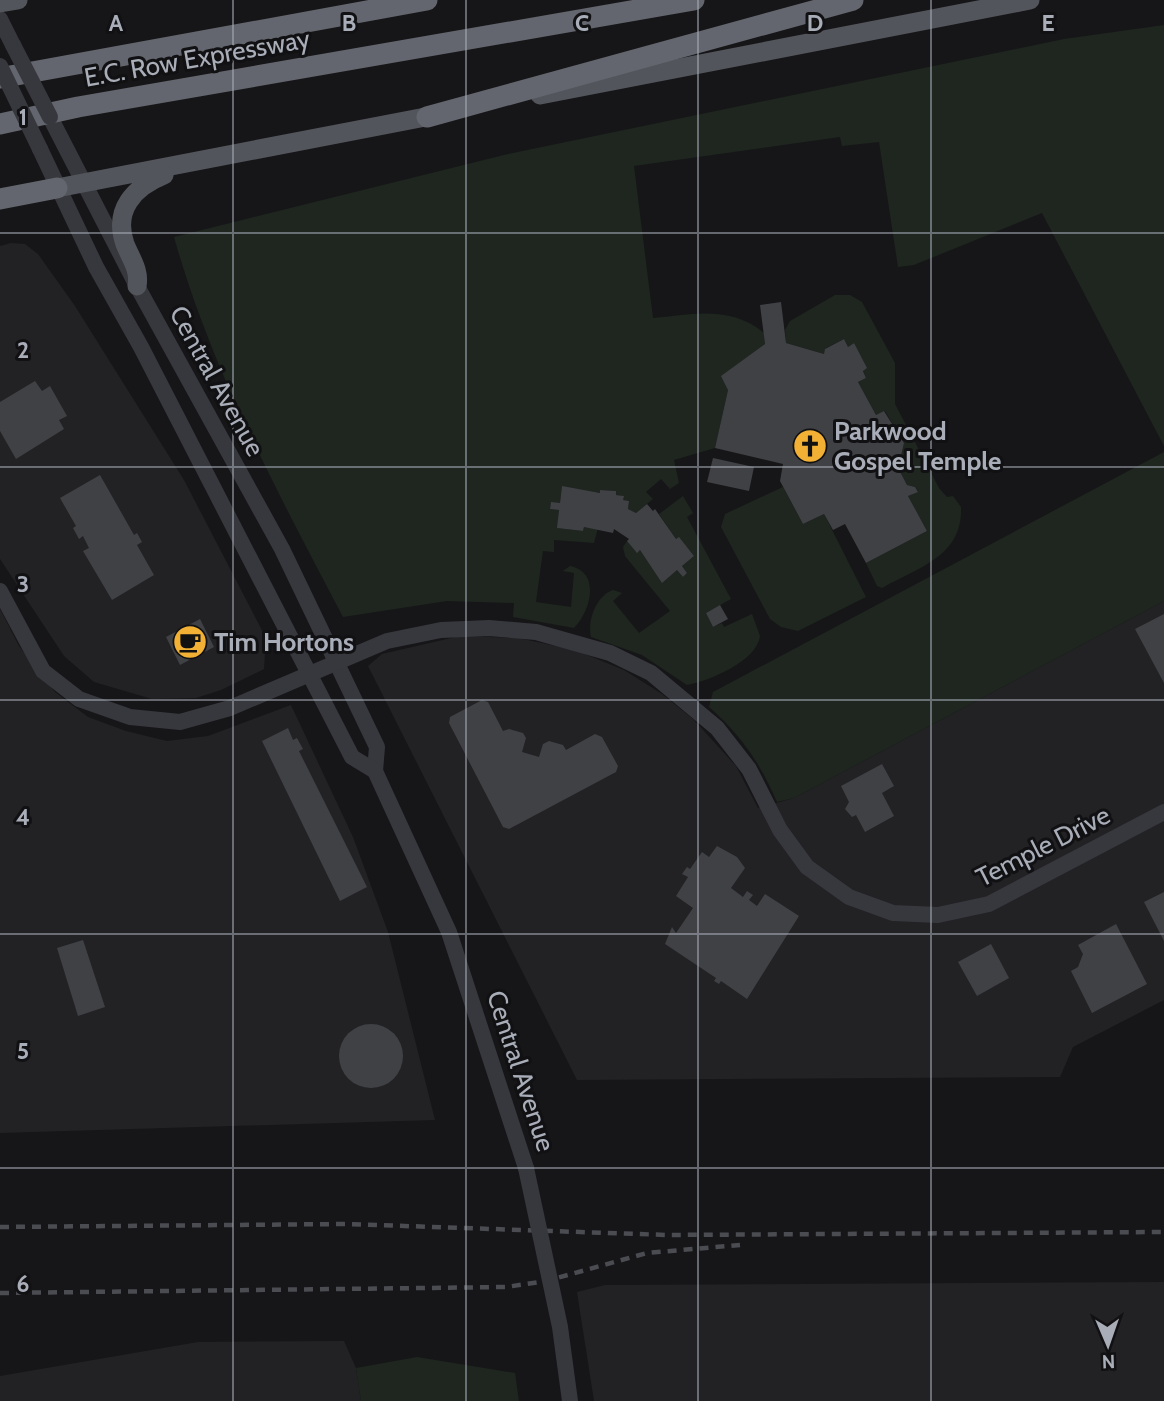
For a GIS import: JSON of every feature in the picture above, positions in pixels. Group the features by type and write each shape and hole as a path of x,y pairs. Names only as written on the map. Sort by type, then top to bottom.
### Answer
{"highway":[{"name":"E.C. Row Expressway","path":"0,78 427,0"},
{"name":"E.C. Row Expressway","path":"0,124 92,104 694,0"},
{"path":"427,117 853,0"},
{"path":"0,199 57,188"}],"main road":[{"path":"0,3 18,0"},
{"path":"57,188 1030,0"},
{"path":"136,286 139,275 124,240 124,206 139,187 205,160"}],"street":[{"name":"Central Avenue","path":"0,19 136,286 282,549 377,747 375,771 449,932 526,1168 559,1327 570,1401"},
{"name":"Central Avenue","path":"0,66 57,188 352,757 375,771"},
{"name":"Temple Drive","path":"0,591 43,671 79,699 130,717 180,722 230,708 387,641 441,630 489,628 546,634 610,653 651,673 717,728 750,769 780,830 807,867 849,897 893,913 938,915 989,904 1164,812"}],"shaded area":[{"path":"1164,25 1164,446 1042,213 914,265 898,267 879,142 842,146 840,137 634,166 653,318 711,314 738,318 764,333 765,344 728,390 715,448 674,460 679,483 670,489 661,479 646,492 653,499 636,513 628,509 629,501 616,495 615,491 601,490 600,493 562,487 560,503 551,503 550,509 559,510 558,528 583,531 584,527 598,528 594,543 554,540 554,552 543,551 536,602 571,607 574,573 563,571 570,566 586,576 590,593 588,602 574,628 513,617 514,603 447,601 343,617 271,478 227,384 207,336 174,237 508,154 1064,39"},
{"path":"11,243 25,244 38,254 75,306 184,480 266,638 264,669 221,690 196,698 152,699 94,682 64,656 0,559 0,246"},
{"path":"835,295 850,295 862,302 895,363 895,404 939,488 947,497 953,496 961,507 960,524 947,549 924,566 882,588 877,586 866,563 927,531 908,496 918,491 907,485 894,460 901,455 904,443 885,411 876,415 858,382 866,378 854,343 848,347 844,339 826,348 824,354 786,343 785,330 790,321"},
{"path":"1164,452 1164,601 794,798 777,802 749,750 709,707 713,692"},
{"path":"783,487 803,524 824,514 866,597 798,631 781,627 770,619 721,527 725,514"},
{"path":"683,496 693,513 687,517 731,599 706,613 713,627 722,623 724,627 752,614 760,636 750,654 731,668 687,685 642,655 591,637 590,630 594,609 602,597 613,590 622,593 613,601 639,633 670,611 625,556 623,547 627,541 637,552 640,550 662,582 677,570 683,577 687,573 682,566 694,556 679,538 676,539 659,514"},
{"path":"1164,601 1164,1000 1073,1047 1060,1077 577,1080 368,666 382,654 460,636 518,638 575,650 624,670 662,694 693,719 736,766 758,808 794,798"},
{"path":"0,609 19,646 55,692 88,717 126,731 167,741 208,736 291,705 353,837 388,932 435,1120 0,1133"},
{"path":"1164,1282 1164,1401 594,1401 577,1292 605,1285"},
{"path":"344,1341 356,1368 361,1401 0,1401 0,1376 198,1342"},
{"path":"417,1357 515,1373 519,1401 361,1401 356,1368"}],"building":[{"name":"Parkwood Gospel Temple","path":"781,302 786,343 824,354 825,349 844,339 848,347 854,343 867,368 863,371 866,378 858,382 876,415 884,411 904,443 901,456 894,460 907,485 915,487 918,492 908,496 927,531 866,563 845,524 833,530 824,514 803,524 780,481 783,464 715,448 728,390 721,376 765,344 760,305"},
{"path":"35,381 42,391 50,386 67,416 59,420 64,429 16,459 0,431 0,402"},
{"path":"713,458 754,467 749,491 707,482"},
{"path":"100,475 134,535 137,533 142,542 137,545 154,575 112,600 83,551 89,548 83,536 79,539 73,528 76,526 60,498"},
{"path":"562,486 600,493 600,490 616,491 616,495 624,496 623,500 629,501 628,509 636,513 647,504 653,511 655,509 676,539 679,537 694,556 682,566 687,573 683,577 677,570 662,583 640,550 637,553 627,541 629,539 614,529 613,533 584,527 583,531 557,528 559,510 550,509 551,502 560,503"},
{"path":"720,605 728,619 713,627 706,613"},
{"path":"1164,614 1164,683 1135,629"},
{"name":"Tim Hortons","path":"200,619 214,647 180,665 166,637"},
{"path":"482,700 488,702 503,731 509,729 523,733 526,738 522,752 539,757 543,744 549,741 563,745 566,750 595,734 602,737 618,766 616,772 509,829 503,827 449,723 450,717"},
{"path":"288,728 293,740 297,738 303,749 299,751 367,887 340,901 262,741"},
{"path":"882,764 894,786 882,793 894,816 865,832 856,815 852,817 845,809 849,802 841,786"},
{"path":"717,846 737,857 745,868 731,888 743,897 747,891 753,895 749,900 757,906 765,894 799,916 747,999 721,981 719,984 714,981 716,978 665,944 672,927 676,933 693,908 676,896 688,877 682,874 687,867 690,869 702,852 709,857"},
{"path":"1164,892 1164,941 1144,902"},
{"path":"1116,924 1147,984 1092,1013 1071,971 1078,967 1083,954 1078,945"},
{"path":"83,940 105,1007 78,1016 57,948"},
{"path":"991,944 1009,978 977,996 958,962"},
{"path":"371,1024 394,1033 403,1056 394,1079 371,1088 348,1079 339,1056 348,1033"}],"railway":[{"path":"0,1227 347,1224 667,1235 1164,1232"},
{"path":"0,1293 506,1287 546,1281 647,1253 740,1245"}],"place":[{"name":"Parkwood Gospel Temple","path":"810,446"},
{"name":"Tim Hortons","path":"190,642"}]}
